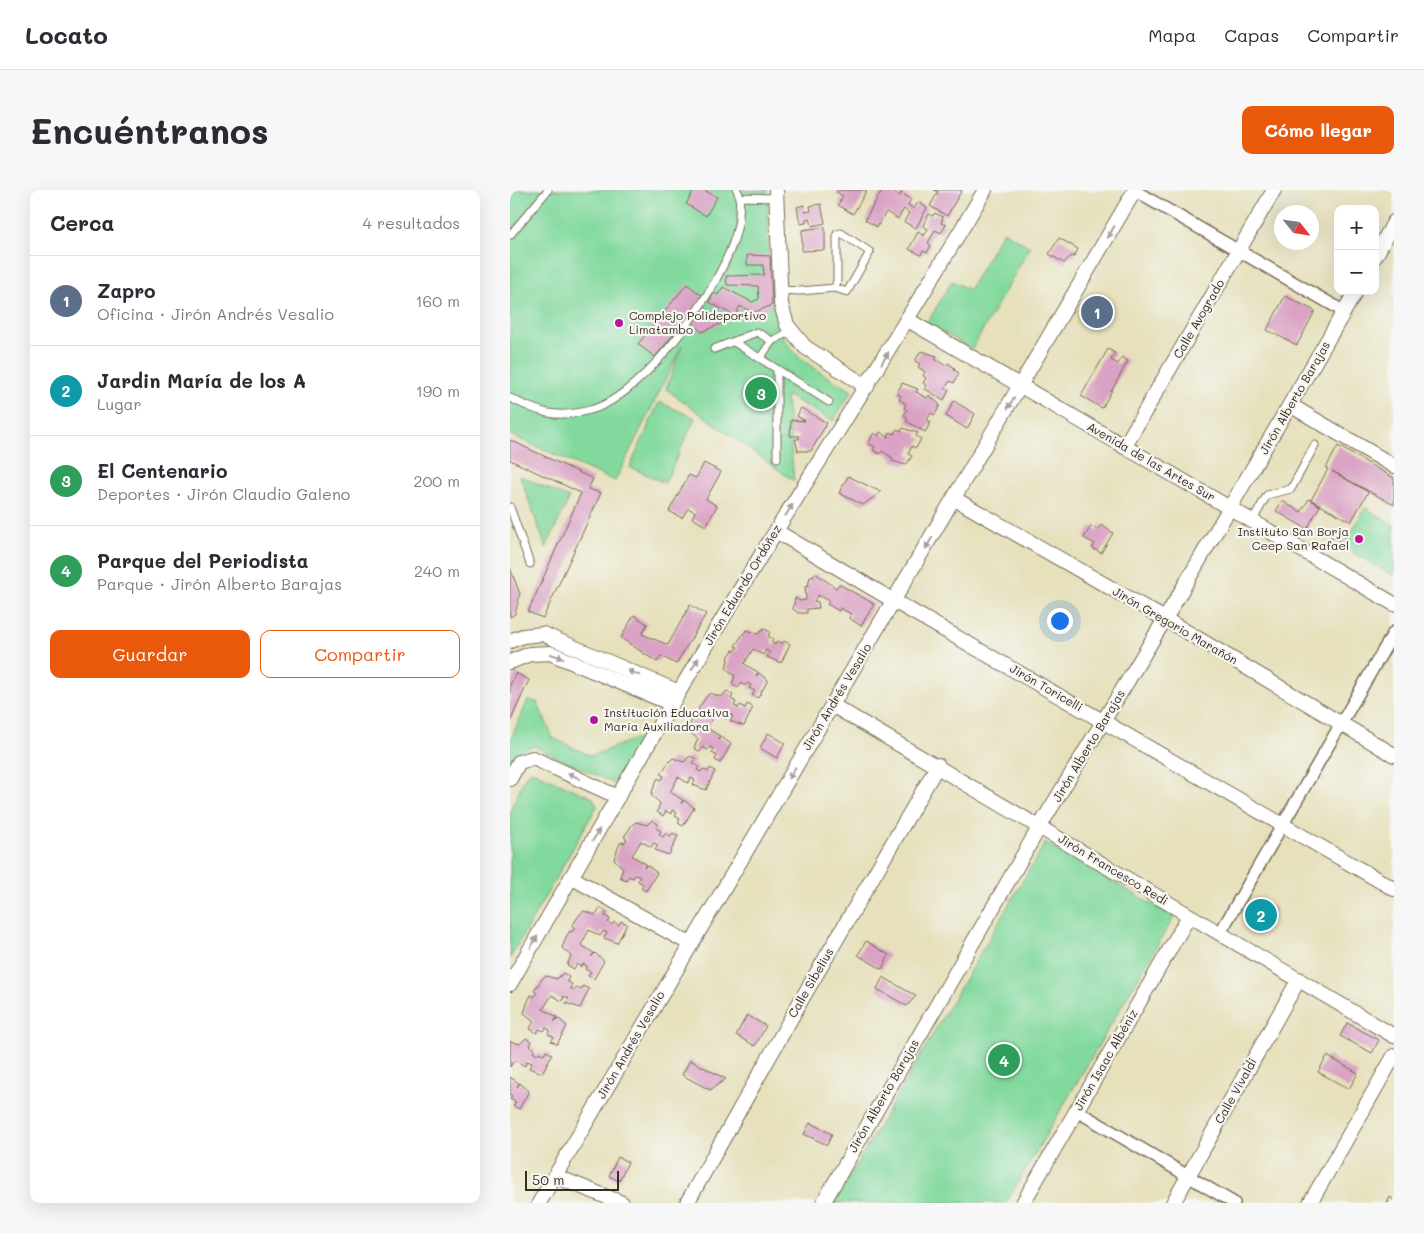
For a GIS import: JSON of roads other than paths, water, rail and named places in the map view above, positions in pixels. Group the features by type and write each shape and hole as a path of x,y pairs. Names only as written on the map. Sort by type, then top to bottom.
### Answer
{"street":[{"name":"Jirón Eduardo Ordóñez","path":"510,984 679,692 776,531 868,386 985,190"},
{"name":"Calle Avogrado","path":"1124,447 1274,190"},
{"path":"1135,191 1345,312"},
{"name":"Jirón Andrés Vesalio","path":"539,1203 1135,191"},
{"path":"776,194 780,290 784,318 791,331 805,347 868,386"},
{"path":"1379,250 1394,222"},
{"name":"Jirón Alberto Barajas","path":"823,1203 1040,826 1165,619 1354,295"},
{"name":"Avenida de las Artes Sur","path":"908,320 1394,604"},
{"path":"1290,405 1394,464"},
{"name":"Jirón Gregorio Marañón","path":"955,499 1165,619 1394,755"},
{"name":"Jirón Toricelli","path":"776,531 1394,889"},
{"path":"1220,934 1394,632"},
{"path":"510,641 523,636 543,634 679,692"},
{"path":"511,659 530,654 550,653 672,704"},
{"name":"Jirón Francesco Redi","path":"832,705 938,765 1189,916 1394,1036"},
{"path":"510,779 516,766 525,758 539,759 618,797"},
{"name":"Calle Sibelius","path":"687,1203 803,997 938,765"},
{"path":"572,877 690,944"},
{"name":"Jirón Isaac Albéniz","path":"1023,1203 1189,916"},
{"name":"Calle Vivaldi","path":"1173,1203 1300,980"},
{"path":"1310,1203 1394,1056"},
{"path":"1077,1111 1234,1203"},
{"path":"555,1176 622,1203"}],"lane":[{"path":"510,235 548,190"},
{"path":"510,398 538,412 565,414 592,410 630,387 649,370 684,329 706,296 728,255 738,224 738,194 776,194"},
{"path":"780,290 800,291 835,288 847,292 870,252 841,233 837,234 835,288"},
{"path":"760,358 772,341 791,331"},
{"path":"714,349 757,332 772,341"},
{"path":"734,342 829,402"},
{"path":"777,369 777,458"},
{"path":"1252,522 1267,494 1291,489 1315,445"},
{"path":"510,507 512,521 530,564"}],"place":[{"name":"Zapro","path":"1097,312"},
{"name":"Complejo Polideportivo Limatambo","path":"619,323"},
{"name":"El Centenario","path":"761,393"},
{"name":"Instituto San Borja Ceep San Rafael","path":"1359,539"},
{"name":"Institución Educativa María Auxiliadora","path":"594,720"},
{"name":"Jardin María de los A","path":"1261,915"},
{"name":"Parque del Periodista","path":"1004,1060"}]}
